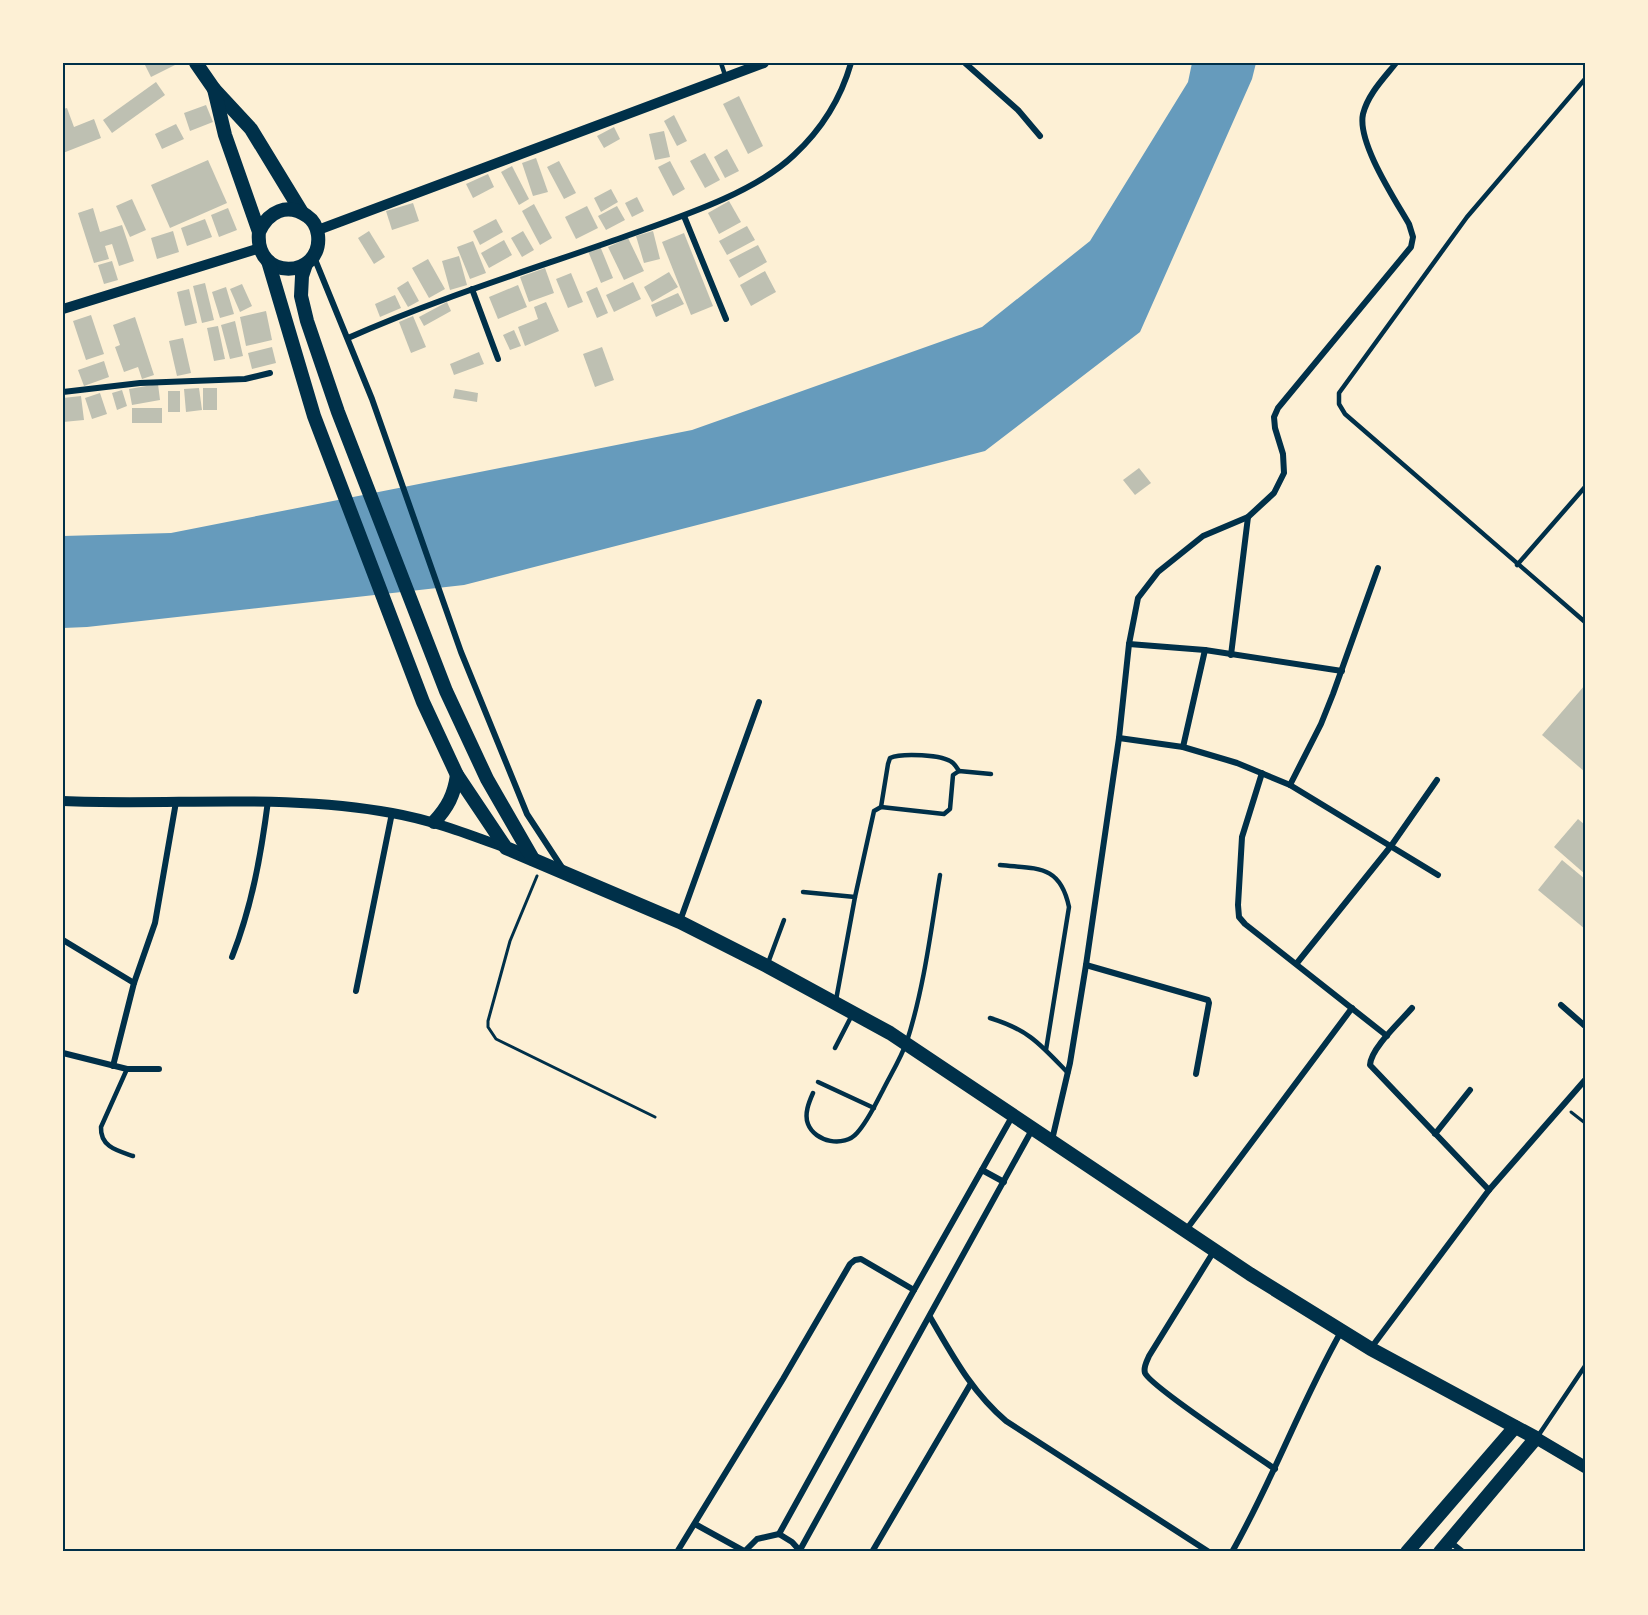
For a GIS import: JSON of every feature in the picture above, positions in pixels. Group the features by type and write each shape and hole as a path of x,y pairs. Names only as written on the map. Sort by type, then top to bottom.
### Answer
{"main road":[{"path":"196,63 214,89 251,129 301,211 311,218 318,230 318,248 302,276 301,296 307,321 338,412 446,691 488,779 538,861"},
{"path":"214,89 228,145 259,232 260,248 268,261 314,416 423,702 457,775 506,848 680,922 767,966 907,1043 1214,1250 1342,1330 1584,1466"},
{"path":"259,232 264,222 280,210 301,211"},
{"path":"268,261 287,269 297,268 310,260"},
{"path":"434,822 447,809 454,793 457,775"},
{"path":"1407,1552 1515,1427"},
{"path":"1444,1546 1536,1438"}],"street":[{"path":"318,230 764,63"},
{"path":"348,338 412,310 684,216 762,179 794,156 823,123 840,95 851,63"},
{"path":"965,63 1018,110 1040,136"},
{"path":"1052,1140 1068,1073 1086,965 1119,738 1129,644 1138,598 1158,572 1203,536 1248,517 1274,493 1284,473 1283,454 1275,428 1274,417 1278,408 1412,247 1413,237 1408,224 1367,147 1362,131 1363,114 1370,98 1396,63"},
{"path":"684,216 726,319"},
{"path":"63,309 260,248"},
{"path":"310,260 348,338 372,399 461,652 527,814 566,873"},
{"path":"472,290 498,359"},
{"path":"63,392 140,383 245,379 270,373"},
{"path":"1230,655 1248,517"},
{"path":"1290,785 1321,724 1378,568"},
{"path":"1129,644 1205,650 1342,671"},
{"path":"1183,747 1205,650"},
{"path":"680,922 759,702"},
{"path":"1119,738 1183,747 1262,773 1290,785 1438,875"},
{"path":"1262,773 1242,837 1239,917 1387,1036"},
{"path":"1297,963 1391,846 1437,780"},
{"path":"63,801 268,801 346,806 434,822 506,848"},
{"path":"232,957 252,897 268,801"},
{"path":"113,1066 134,983 155,923 176,802"},
{"path":"356,991 392,813"},
{"path":"63,940 134,983"},
{"path":"1086,965 1208,1000 1196,1074"},
{"path":"1561,1005 1585,1026"},
{"path":"1186,1230 1352,1008"},
{"path":"1412,1008 1370,1058 1370,1065 1490,1190"},
{"path":"63,1053 127,1069 159,1070"},
{"path":"1371,1348 1490,1190 1585,1080"},
{"path":"1435,1134 1470,1090"},
{"path":"779,1534 1014,1114"},
{"path":"695,1524 744,1551 757,1539 779,1534 801,1551 1034,1128"},
{"path":"982,1170 1004,1182"},
{"path":"1214,1250 1149,1356 1144,1367 1145,1374 1149,1380 1275,1469"},
{"path":"676,1552 796,1358 850,1264 861,1259 914,1290"},
{"path":"930,1317 970,1385 987,1405 1006,1421 1209,1552"},
{"path":"1232,1552 1275,1469 1309,1392 1342,1330"},
{"path":"872,1552 970,1385"},
{"path":"1444,1546 1463,1552"}],"lane":[{"path":"721,63 726,78"},
{"path":"1585,80 1467,217 1338,393 1339,404 1345,414 1585,622"},
{"path":"1517,565 1585,487"},
{"path":"881,807 890,758 897,755 944,758 952,762 959,771"},
{"path":"835,1005 874,812 881,807 944,814 950,809 953,775 959,771 991,774"},
{"path":"1000,865 1047,870 1065,890 1069,907 1046,1050"},
{"path":"813,1093 807,1108 807,1123 815,1135 828,1141 846,1141 853,1138 874,1108 907,1043 925,961 940,875"},
{"path":"803,892 855,897"},
{"path":"767,966 784,920"},
{"path":"835,1048 853,1013"},
{"path":"990,1018 1022,1030 1068,1073"},
{"path":"127,1069 100,1134 106,1145 134,1156"},
{"path":"818,1082 874,1108"},
{"path":"1536,1438 1585,1366"}],"path":[{"path":"538,861 510,940 488,1027 496,1039 655,1117"},
{"path":"1563,1105 1585,1123"}],"water":[{"path":"1192,63 1256,63 1252,79 1140,332 985,451 464,585 63,628 63,536 171,533 692,430 982,327 1090,241 1188,82"}],"building":[{"path":"144,63 174,63 175,65 151,77"},
{"path":"156,82 165,95 112,133 103,120"},
{"path":"739,96 763,146 748,154 723,104"},
{"path":"206,105 213,122 190,131 184,113"},
{"path":"67,108 74,127 94,119 101,138 63,153 63,109"},
{"path":"674,115 687,141 677,146 664,121"},
{"path":"176,124 184,139 162,149 155,134"},
{"path":"614,127 620,139 604,148 597,136"},
{"path":"664,131 670,157 655,160 649,134"},
{"path":"727,149 739,171 725,178 714,157"},
{"path":"705,153 720,180 705,188 690,161"},
{"path":"536,158 548,192 533,196 522,163"},
{"path":"208,160 227,203 170,228 151,185"},
{"path":"559,161 576,193 564,199 547,167"},
{"path":"670,161 685,189 673,196 658,167"},
{"path":"512,166 529,199 519,205 501,172"},
{"path":"488,174 494,187 473,198 466,184"},
{"path":"611,189 618,202 601,212 594,198"},
{"path":"637,197 644,211 632,217 625,203"},
{"path":"132,199 146,230 130,237 116,206"},
{"path":"729,201 741,222 719,234 708,213"},
{"path":"413,203 419,221 392,230 386,211"},
{"path":"534,204 552,238 540,245 522,211"},
{"path":"587,206 598,228 576,239 565,217"},
{"path":"617,206 625,220 606,230 598,216"},
{"path":"93,208 100,232 122,225 134,261 119,266 112,244 105,246 109,259 94,263 78,213"},
{"path":"228,208 237,230 219,237 211,215"},
{"path":"205,219 212,237 187,246 181,228"},
{"path":"496,219 503,232 480,245 473,231"},
{"path":"747,226 755,240 727,255 719,241"},
{"path":"173,231 179,252 157,259 151,238"},
{"path":"369,231 385,257 374,264 358,238"},
{"path":"523,231 534,250 522,257 511,238"},
{"path":"653,231 660,259 644,263 636,236"},
{"path":"684,233 713,306 691,315 662,242"},
{"path":"628,238 644,271 624,280 608,247"},
{"path":"504,240 512,255 489,268 481,253"},
{"path":"473,241 486,273 470,279 457,247"},
{"path":"758,245 767,262 739,278 729,260"},
{"path":"600,246 613,278 601,283 588,251"},
{"path":"459,256 467,285 450,290 442,261"},
{"path":"428,259 445,289 429,298 412,268"},
{"path":"112,261 118,280 104,284 98,265"},
{"path":"545,268 554,293 529,302 520,277"},
{"path":"765,271 776,292 751,306 740,285"},
{"path":"669,272 678,287 652,302 644,287"},
{"path":"571,273 583,302 568,308 556,279"},
{"path":"408,281 419,301 408,307 397,288"},
{"path":"633,282 641,299 614,312 606,295"},
{"path":"205,283 214,320 202,323 193,286"},
{"path":"242,284 252,306 240,312 230,289"},
{"path":"518,285 527,307 498,319 489,297"},
{"path":"226,287 234,314 220,318 212,292"},
{"path":"597,287 608,313 597,318 586,292"},
{"path":"189,289 197,323 185,326 177,292"},
{"path":"678,293 684,304 656,317 651,305"},
{"path":"395,295 401,308 380,317 375,304"},
{"path":"447,302 451,311 424,326 419,317"},
{"path":"546,302 559,331 525,346 518,327 538,319 534,307"},
{"path":"266,311 272,340 246,346 240,317"},
{"path":"91,315 104,354 86,360 73,321"},
{"path":"413,316 426,347 411,353 399,322"},
{"path":"135,317 154,375 142,379 138,367 124,372 115,347 120,345 113,325"},
{"path":"235,321 243,356 230,359 221,325"},
{"path":"218,326 225,359 214,361 207,328"},
{"path":"514,330 521,346 510,350 503,335"},
{"path":"183,338 191,373 177,376 169,341"},
{"path":"272,347 276,363 252,369 248,353"},
{"path":"602,347 614,380 595,387 583,354"},
{"path":"479,352 484,364 454,375 450,364"},
{"path":"104,361 109,377 84,386 78,370"},
{"path":"158,384 160,400 132,405 129,389"},
{"path":"199,388 202,410 186,412 184,389"},
{"path":"203,388 217,388 217,410 203,410"},
{"path":"455,389 478,393 477,402 453,398"},
{"path":"122,390 127,406 117,410 112,393"},
{"path":"168,391 180,391 180,412 168,412"},
{"path":"100,393 107,414 92,419 85,398"},
{"path":"81,396 84,420 63,422 63,398"},
{"path":"132,408 162,408 162,423 132,423"},
{"path":"1139,468 1151,483 1135,495 1123,480"},
{"path":"1585,685 1585,772 1542,735"},
{"path":"1578,819 1585,825 1585,874 1554,847"},
{"path":"1562,860 1585,879 1585,929 1538,890"}]}
